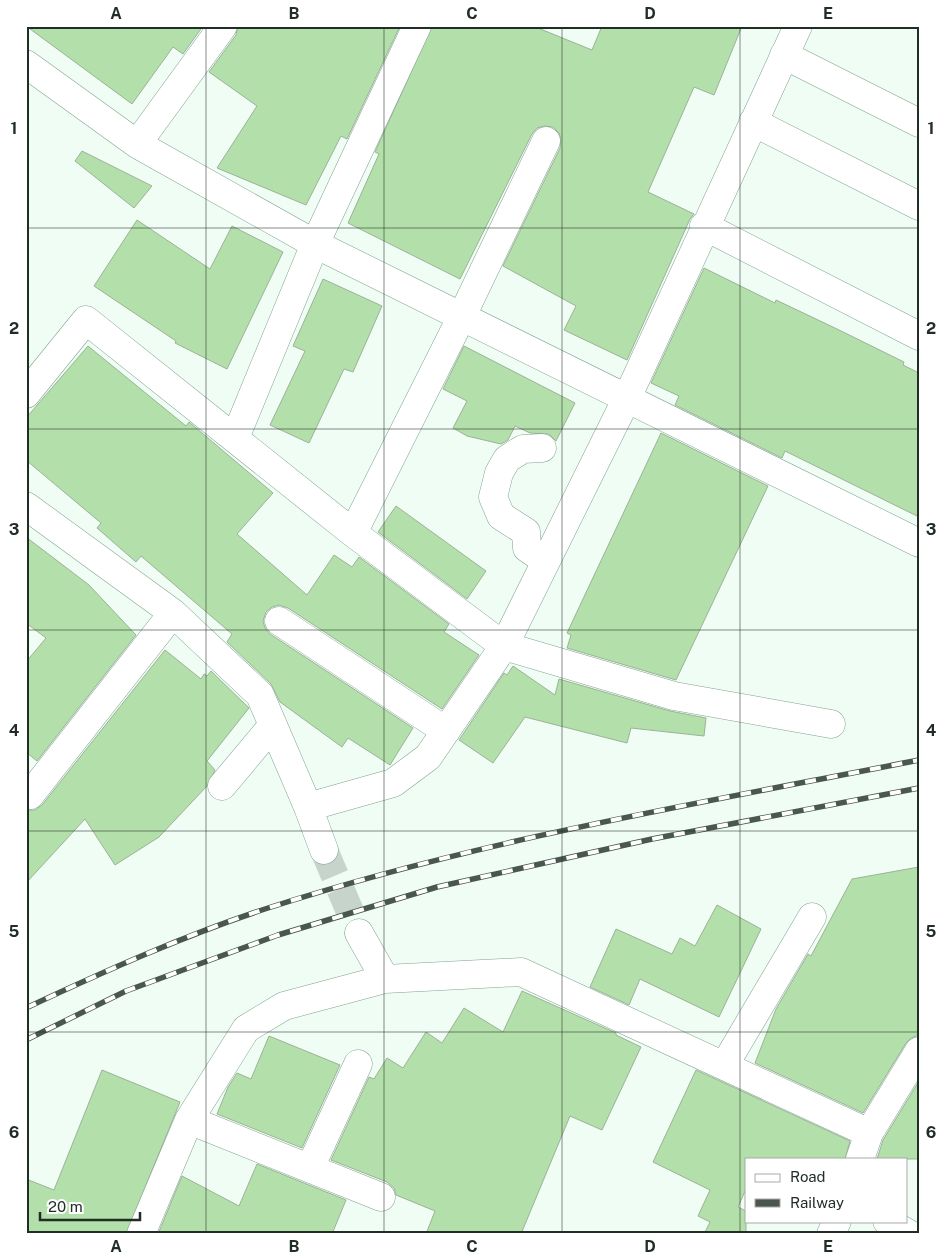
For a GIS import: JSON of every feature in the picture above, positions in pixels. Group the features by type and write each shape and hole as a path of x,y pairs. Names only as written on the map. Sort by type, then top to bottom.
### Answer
{"street":[{"path":"137,144 223,26"},
{"path":"235,438 316,244 417,26"},
{"path":"308,807 392,783 428,757 504,646 627,398 704,226 798,26"},
{"path":"784,55 919,122"},
{"path":"31,76 137,144 316,244 919,543"},
{"path":"753,122 919,206"},
{"path":"353,533 462,316 546,141"},
{"path":"704,226 919,336"},
{"path":"26,394 86,320 353,533 504,646 674,696 831,724"},
{"path":"542,448 523,449 507,459 500,473 493,497 501,516 526,532 527,548 546,561"},
{"path":"26,506 173,613 260,695 308,807 324,850"},
{"path":"27,796 173,613"},
{"path":"279,621 446,731"},
{"path":"222,786 273,725"},
{"path":"724,1066 812,917"},
{"path":"359,933 385,979"},
{"path":"141,1234 190,1120 246,1029 284,1006 385,979 521,972 869,1133"},
{"path":"860,1158 869,1133 919,1051"},
{"path":"310,1168 358,1064"},
{"path":"190,1120 381,1197"},
{"path":"831,1234 837,1222"},
{"path":"889,1222 909,1234"}],"building":[{"path":"26,26 203,26 183,54 173,47 132,104"},
{"path":"238,26 400,26 347,139 341,136 306,205 217,168 257,106 209,72 236,35"},
{"path":"432,26 533,26 592,50 602,26 742,26 714,95 694,87 648,192 694,214 690,219 627,360 564,330 576,306 503,266 560,148 561,139 559,133 553,127 544,126 537,128 532,134 460,279 348,223 379,154 375,152"},
{"path":"82,151 152,186 134,208 75,161"},
{"path":"137,220 210,269 232,226 283,252 227,369 175,343 176,341 94,286"},
{"path":"704,268 775,303 776,300 837,329 904,362 903,365 919,373 919,517 785,451 782,458 675,405 679,396 651,383"},
{"path":"323,279 382,306 353,372 344,369 309,443 270,425 305,351 293,346"},
{"path":"88,346 186,426 189,422 273,493 237,534 307,595 334,555 352,567 359,557 449,624 444,632 479,655 442,709 288,608 279,605 272,607 266,612 263,621 265,628 270,634 413,728 390,765 348,738 342,747 280,702 271,684 227,642 232,634 141,556 136,562 97,528 101,523 26,460 26,418"},
{"path":"464,346 575,403 556,441 549,434 530,433 515,426 508,440 501,444 467,436 453,428 467,401 443,389"},
{"path":"661,433 768,486 676,680 567,648 571,635 567,633"},
{"path":"396,506 486,571 467,599 378,532"},
{"path":"26,537 89,585 136,635 37,761 26,752 26,662 46,638 26,623"},
{"path":"165,650 201,679 204,674 207,676 211,671 249,708 207,761 215,770 207,786 159,837 115,865 85,819 26,883 26,810 35,810 42,805"},
{"path":"513,666 555,695 559,679 670,711 706,718 704,736 631,728 627,743 525,717 493,763 459,740 504,673 507,675"},
{"path":"919,867 919,1035 911,1038 906,1043 863,1113 755,1063 776,1009 808,954 811,956 852,879"},
{"path":"717,905 761,929 719,1017 640,979 629,1005 590,987 616,929 672,954 680,938 695,946"},
{"path":"522,991 616,1033 616,1035 641,1047 602,1130 570,1116 521,1234 426,1234 435,1211 396,1195 394,1188 387,1182 331,1160 369,1077 374,1079 387,1058 403,1068 426,1032 442,1043 464,1008 503,1032"},
{"path":"269,1036 340,1065 302,1148 217,1114 228,1087 237,1073 251,1079"},
{"path":"102,1070 180,1102 126,1234 26,1234 26,1179 54,1190"},
{"path":"696,1070 850,1141 845,1158 745,1158 745,1191 738,1207 745,1210 746,1234 704,1234 710,1222 698,1216 710,1190 653,1162"},
{"path":"919,1081 919,1159 877,1158 883,1140"},
{"path":"257,1164 346,1200 332,1234 158,1234 182,1176 239,1206"}],"tunnel":[{"path":"324,850 359,933"}],"railway":[{"path":"26,1008 115,967 206,930 268,908 348,884 428,862 591,825 919,760"},
{"path":"26,1040 126,991 278,935 437,887 652,839 919,788"}]}
